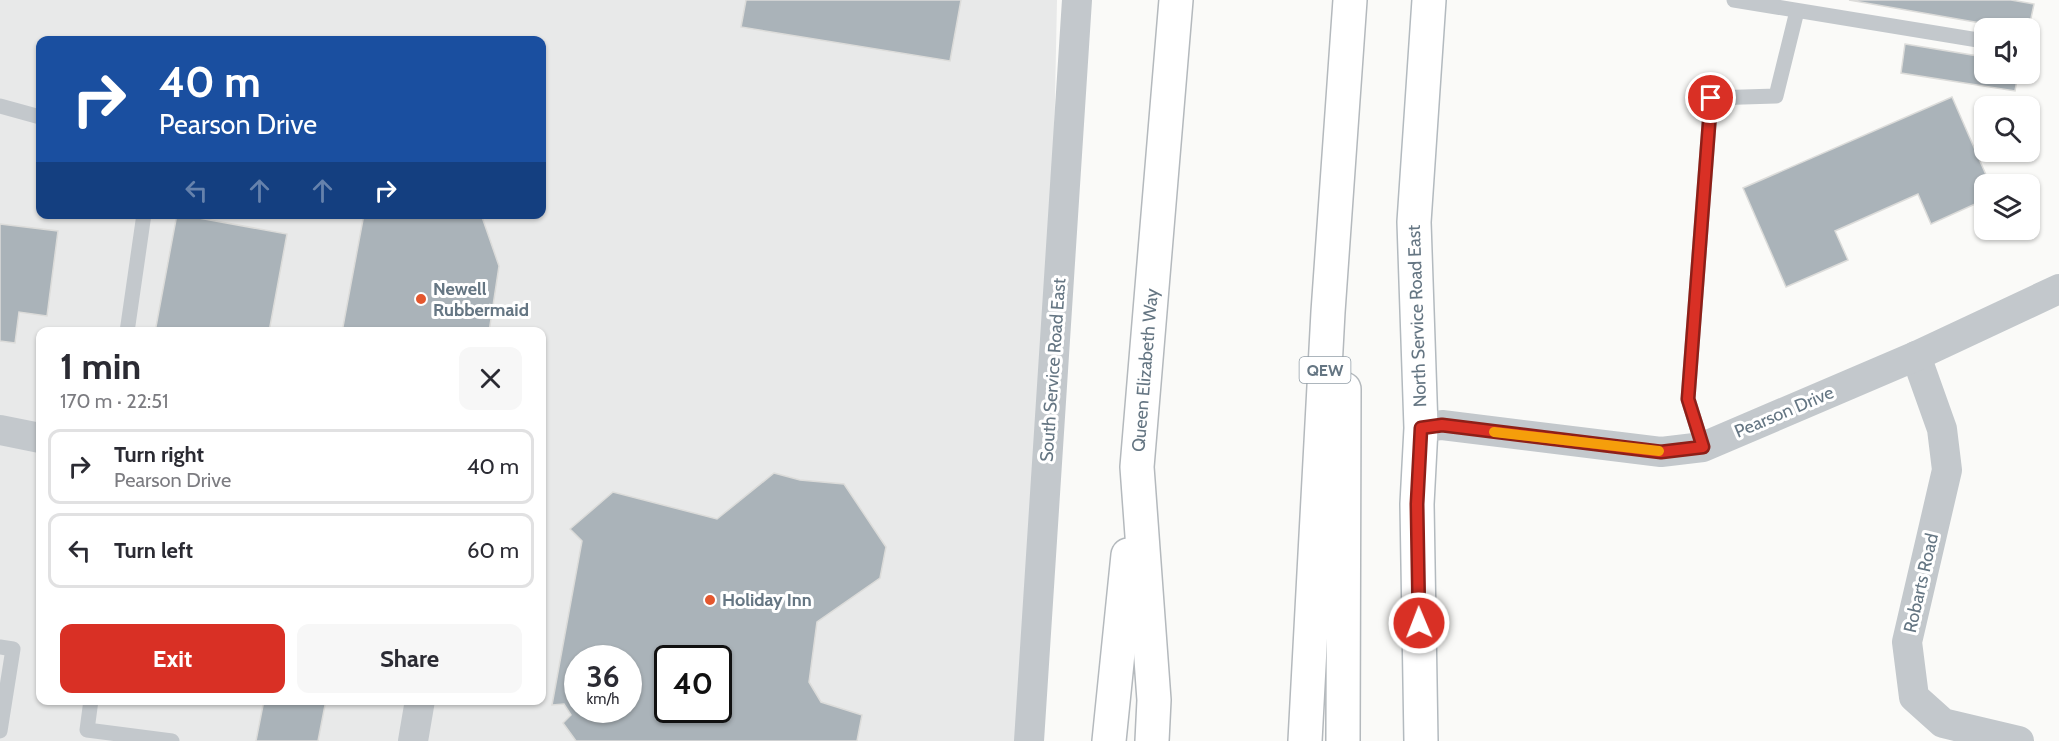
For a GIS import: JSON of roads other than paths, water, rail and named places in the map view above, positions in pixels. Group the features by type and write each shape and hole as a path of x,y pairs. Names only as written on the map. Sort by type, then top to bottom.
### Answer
{"main road":[{"name":"Queen Elizabeth Way","path":"1152,741 1154,700 1137,467 1176,0"},
{"name":"QEW","path":"1305,741 1328,312 1350,0"},
{"name":"North Service Road East","path":"1421,741 1417,504 1421,428 1414,222 1429,0"},
{"path":"1328,312 1345,393 1342,741"},
{"path":"1109,741 1137,467"}],"street":[{"name":"South Service Road East","path":"1029,741 1077,0"},
{"name":"Pearson Drive","path":"1421,428 1442,425 1661,452 1703,447 1916,356 2059,290"},
{"name":"Robarts Road","path":"1916,356 1942,429 1947,470 1907,642 1914,697 1943,723 2019,741"},
{"path":"0,430 36,437"},
{"path":"413,741 419,705"}],"lane":[{"path":"1734,0 1974,40"},
{"path":"1703,447 1688,399 1711,98 1776,96 1797,11"},
{"path":"0,106 36,116"},
{"path":"128,327 143,219"},
{"path":"0,646 13,649 0,731"},
{"path":"90,705 87,730 172,741"}],"place":[{"name":"Newell Rubbermaid","path":"421,299"},
{"name":"Holiday Inn","path":"710,600"}]}
